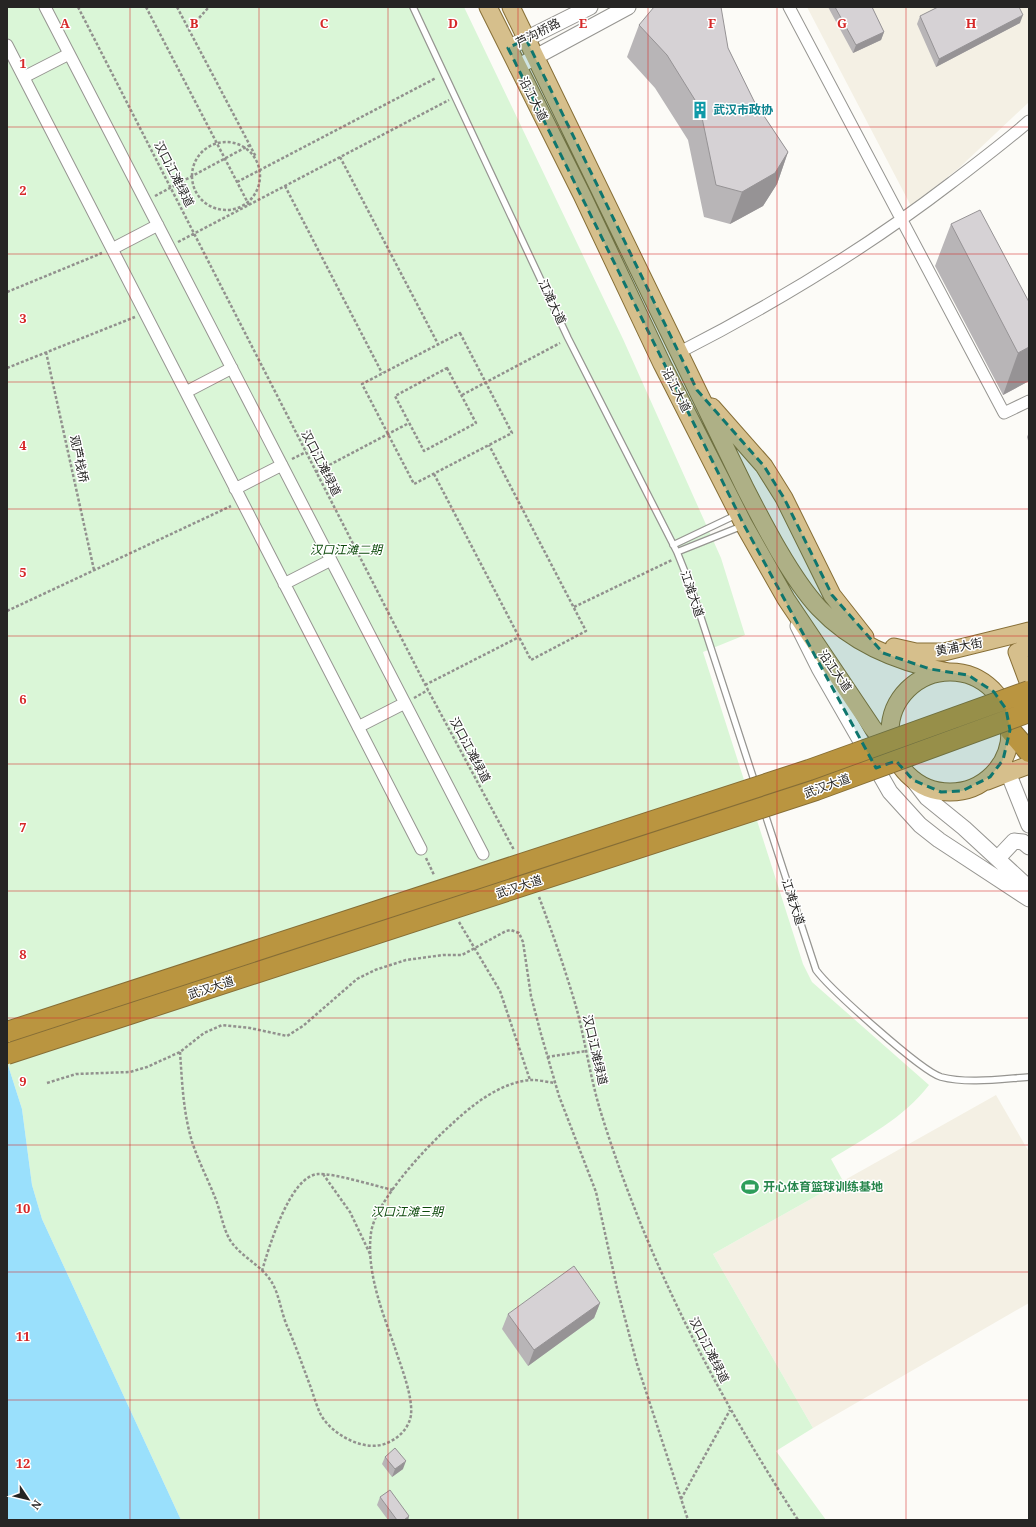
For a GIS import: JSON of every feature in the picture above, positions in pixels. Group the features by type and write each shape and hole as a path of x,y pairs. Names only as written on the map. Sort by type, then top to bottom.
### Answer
{"highway":[{"name":"武汉大道","path":"7,1032 801,772 1029,691"},
{"name":"武汉大道","path":"7,1054 816,790 1029,712"},
{"path":"1010,730 1029,752"}],"main road":[{"name":"沿江大道","path":"488,7 582,195 662,364 741,520 786,599 872,727 894,755"},
{"name":"沿江大道","path":"511,7 678,353 752,502 805,589 818,607 839,626 883,654 930,669 948,672"},
{"name":"芦沟桥路","path":"508,48 590,7"},
{"name":"芦沟桥路","path":"517,67 628,7"},
{"path":"697,390 764,466 784,498 832,595 866,637 883,654"},
{"path":"786,599 819,668 890,792 920,824 939,840 1029,899"},
{"name":"黄浦大街","path":"866,637 895,647 926,653 944,652 969,647 1029,631"},
{"path":"1029,647 1017,652 1029,684"},
{"path":"1029,826 1005,767 1010,730 1007,714 1001,700 987,684 968,675 948,672 937,673 918,681 902,695 894,709 890,724 890,745 894,755 905,773 927,798 998,858 1029,888"},
{"path":"912,780 931,790 941,792 962,791 982,783 1005,767 1029,765"},
{"path":"998,858 1014,841 1018,841 1029,847"}],"street":[{"path":"45,7 483,854"},
{"path":"789,7 1004,412 1029,401"},
{"path":"7,46 421,849"},
{"path":"24,78 69,54"},
{"path":"678,353 806,283 902,220 1011,137 1029,121"},
{"path":"112,248 158,225"},
{"path":"186,392 232,368"},
{"path":"235,489 282,464"},
{"path":"284,584 331,560"},
{"path":"358,727 405,703"}],"lane":[{"name":"江滩大道","path":"413,7 568,338 678,554 691,587 816,970 832,988 932,1073 959,1079 1029,1078"},
{"path":"673,545 741,520"},
{"path":"678,554 741,520"}],"path":[{"name":"汉口江滩绿道","path":"78,7 425,685 515,852"},
{"path":"146,7 248,203"},
{"path":"169,246 194,234 248,203 258,188 261,170 250,145 178,7"},
{"path":"189,29 210,7"},
{"path":"237,182 445,73"},
{"path":"261,170 254,156 245,147 234,142 216,143 203,150 194,164 192,176 194,188 198,195 210,206 226,210 234,209 285,186 456,97"},
{"path":"145,201 250,145"},
{"path":"340,157 438,344"},
{"path":"285,186 382,374"},
{"path":"7,292 112,248"},
{"path":"7,368 133,317"},
{"path":"460,333 512,433 414,484 362,384 438,344 460,333"},
{"path":"462,395 568,338"},
{"name":"观芦栈桥","path":"46,352 94,570"},
{"path":"447,368 462,395 476,423 424,451 395,396 447,368"},
{"path":"316,472 409,423"},
{"path":"434,474 531,660 586,631 489,445"},
{"path":"282,464 306,452"},
{"path":"7,611 228,508"},
{"path":"574,608 678,554"},
{"path":"425,685 519,637"},
{"path":"421,849 435,876"},
{"name":"汉口江滩绿道","path":"537,893 560,953 577,1011 601,1114 626,1188 648,1244 663,1280 730,1410 798,1520"},
{"path":"456,916 500,991 530,1080"},
{"path":"47,1082 76,1074 130,1072 147,1067 180,1052 197,1036 222,1025 250,1028 287,1036 303,1026 357,979 375,970 406,960 443,955 462,955 506,931 512,930 519,933 523,942 531,996 547,1057 555,1083 596,1192 617,1288 637,1364 688,1520"},
{"path":"547,1057 586,1051"},
{"path":"180,1052 185,1106 191,1141 231,1241 247,1259 262,1271 273,1284 284,1320 321,1416 331,1427 348,1438 368,1446 379,1445 399,1436 408,1423 411,1412 402,1370 379,1302 371,1256 372,1227 379,1211 393,1190 426,1150 461,1115 479,1102 504,1088 530,1080 555,1083"},
{"path":"262,1271 281,1218 294,1191 309,1175 323,1174 393,1190"},
{"path":"323,1174 350,1212 371,1256"},
{"path":"681,1500 730,1410"}],"highlighted area":[{"path":"526,39 697,390 764,466 784,498 832,595 883,653 930,669 968,675 994,692 1006,709 1010,730 1003,760 990,777 962,791 941,792 913,780 896,761 876,768 744,525 508,48"}],"shaded area":[{"path":"807,7 1029,7 1029,102 959,168 911,206"},
{"path":"996,1095 1029,1152 1029,1303 813,1428 713,1254"}],"green space":[{"path":"7,7 464,7 623,339 721,558 745,635 703,652 803,964 812,982 929,1085 908,1108 870,1135 831,1159 843,1181 713,1254 813,1428 776,1451 826,1520 181,1520 42,1219 32,1185 22,1109 7,1062"}],"water":[{"path":"7,1062 22,1109 32,1185 42,1219 181,1520 7,1520"}],"building":[{"path":"654,7 721,7 728,48 754,101 788,152 775,173 742,192 716,185 700,108 667,55 639,25"},
{"path":"835,7 872,7 884,32 856,45"},
{"path":"938,7 1019,7 1023,15 939,59 920,16"},
{"path":"980,210 1029,302 1029,347 1018,353 951,224"},
{"path":"574,1266 600,1303 534,1350 508,1314"},
{"path":"395,1448 406,1461 395,1469 385,1457"},
{"path":"390,1490 409,1516 404,1520 397,1520 380,1497"}],"place":[{"name":"武汉市政协","path":"700,110"},
{"name":"开心体育篮球训练基地","path":"750,1187"}],"park label":[{"name":"汉口江滩二期","path":"346,550"},
{"name":"汉口江滩三期","path":"407,1212"}]}
